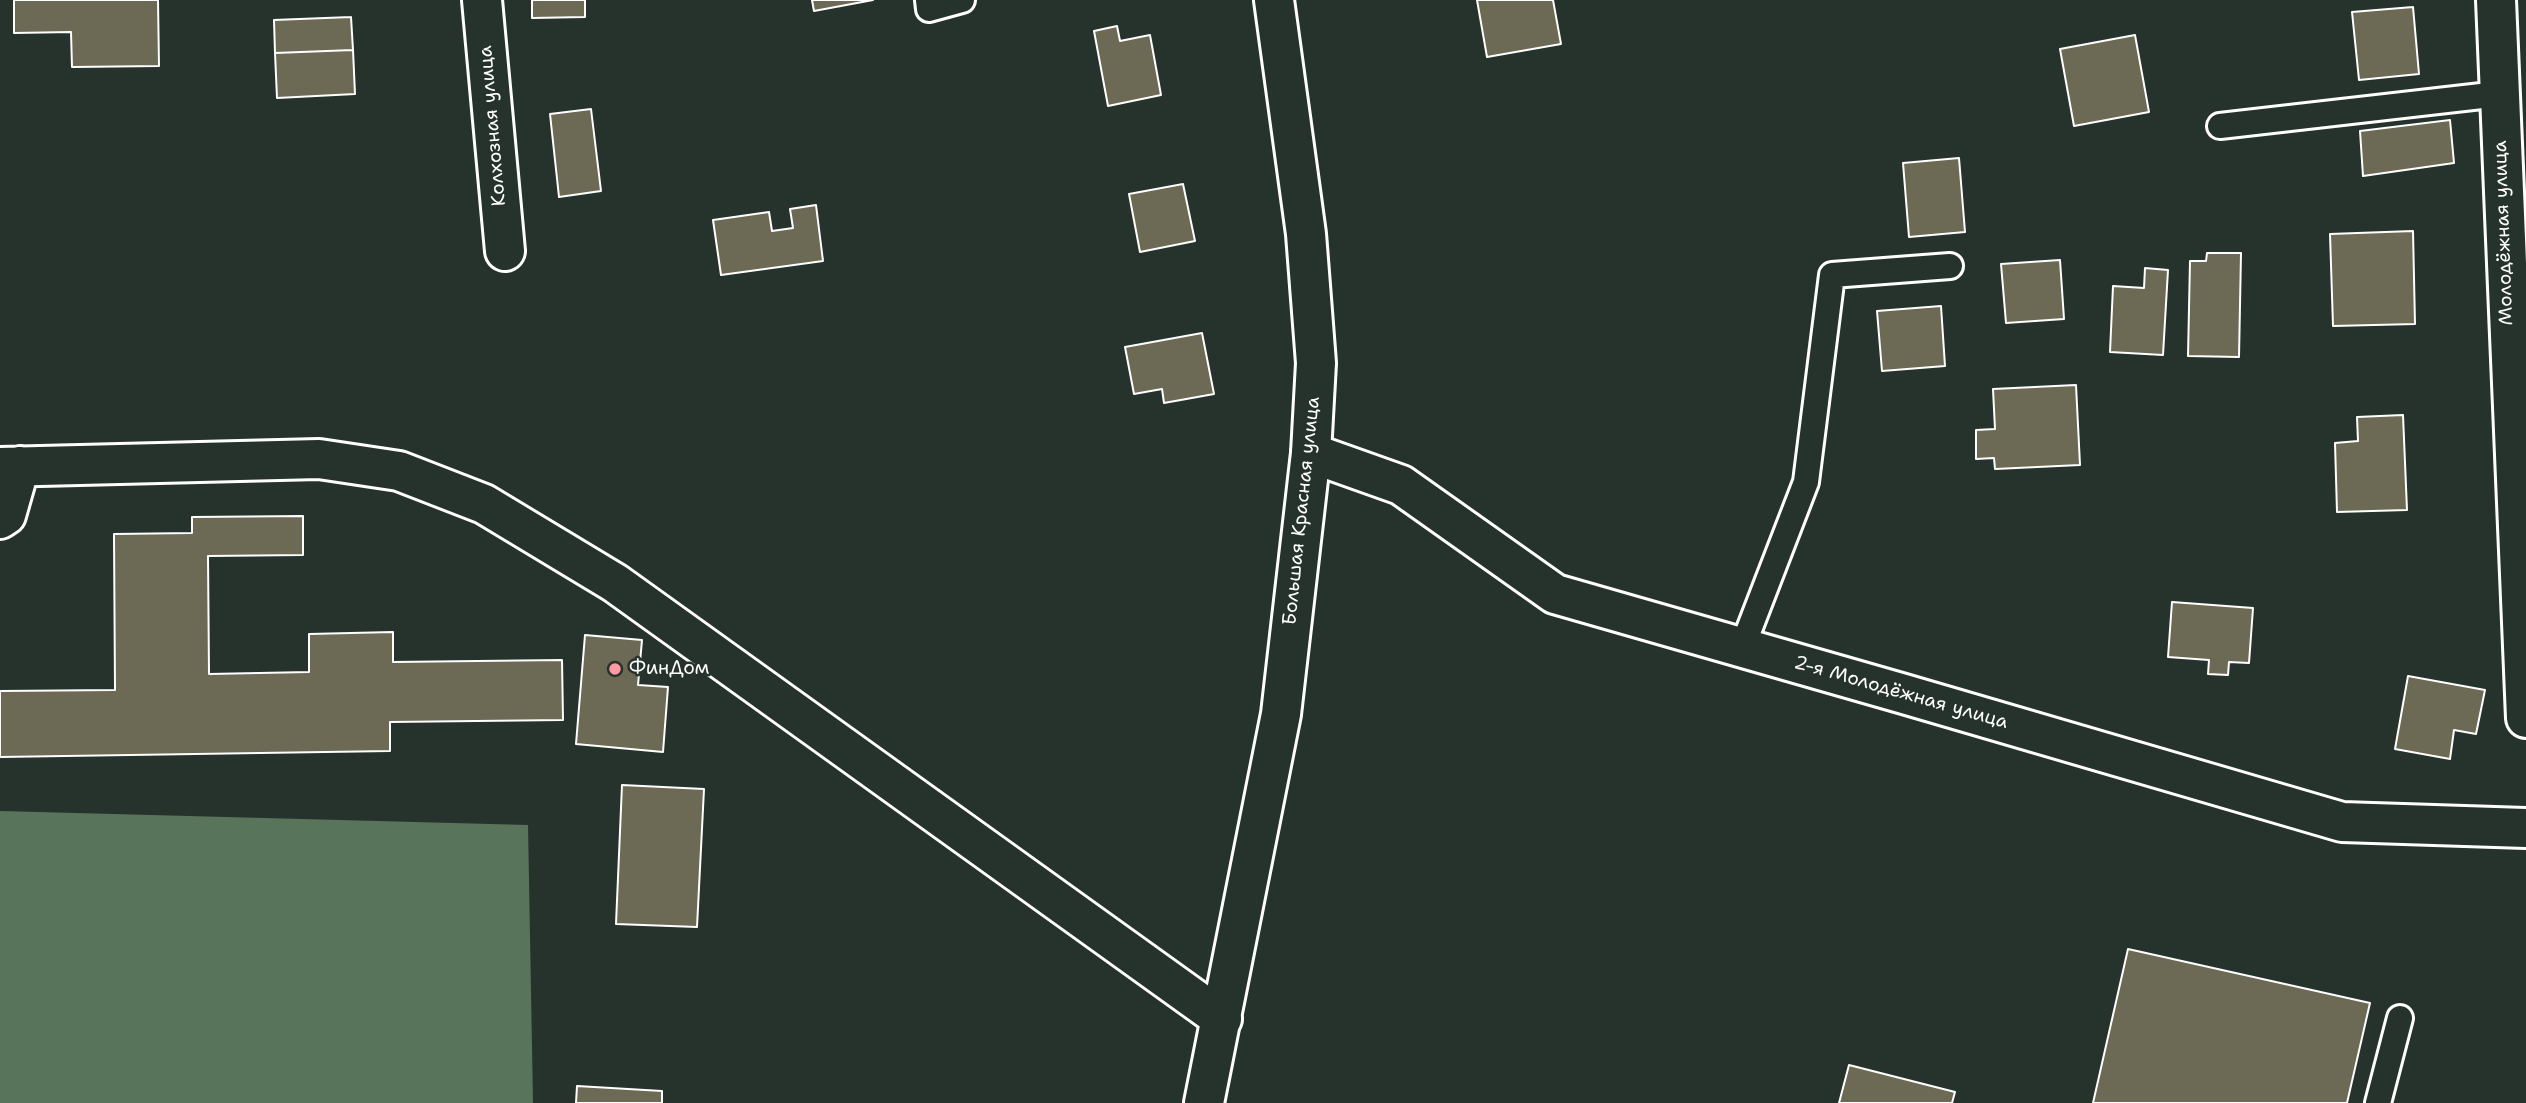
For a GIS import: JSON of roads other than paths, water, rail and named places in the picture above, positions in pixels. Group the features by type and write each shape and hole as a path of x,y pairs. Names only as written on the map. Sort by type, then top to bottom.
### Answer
{"street":[{"name":"Колхозная улица","path":"482,0 505,251"},
{"name":"Большая Красная улица","path":"1204,1103 1282,714 1311,453 1315,363 1306,234 1274,0"},
{"name":"Молодёжная улица","path":"2496,0 2526,718"},
{"name":"2-я Молодёжная улица","path":"1311,453 1401,485 1555,594 2342,822 2526,828"},
{"path":"0,519 6,515 10,466 319,459 399,471 484,504 615,583 1222,1019"}],"lane":[{"path":"928,0 929,9 962,0"},
{"path":"2220,126 2499,94"},
{"path":"1742,648 1806,482 1832,275 1950,266"},
{"path":"2378,1103 2400,1018"}],"place":[{"name":"ФинДом","path":"615,669"}]}
